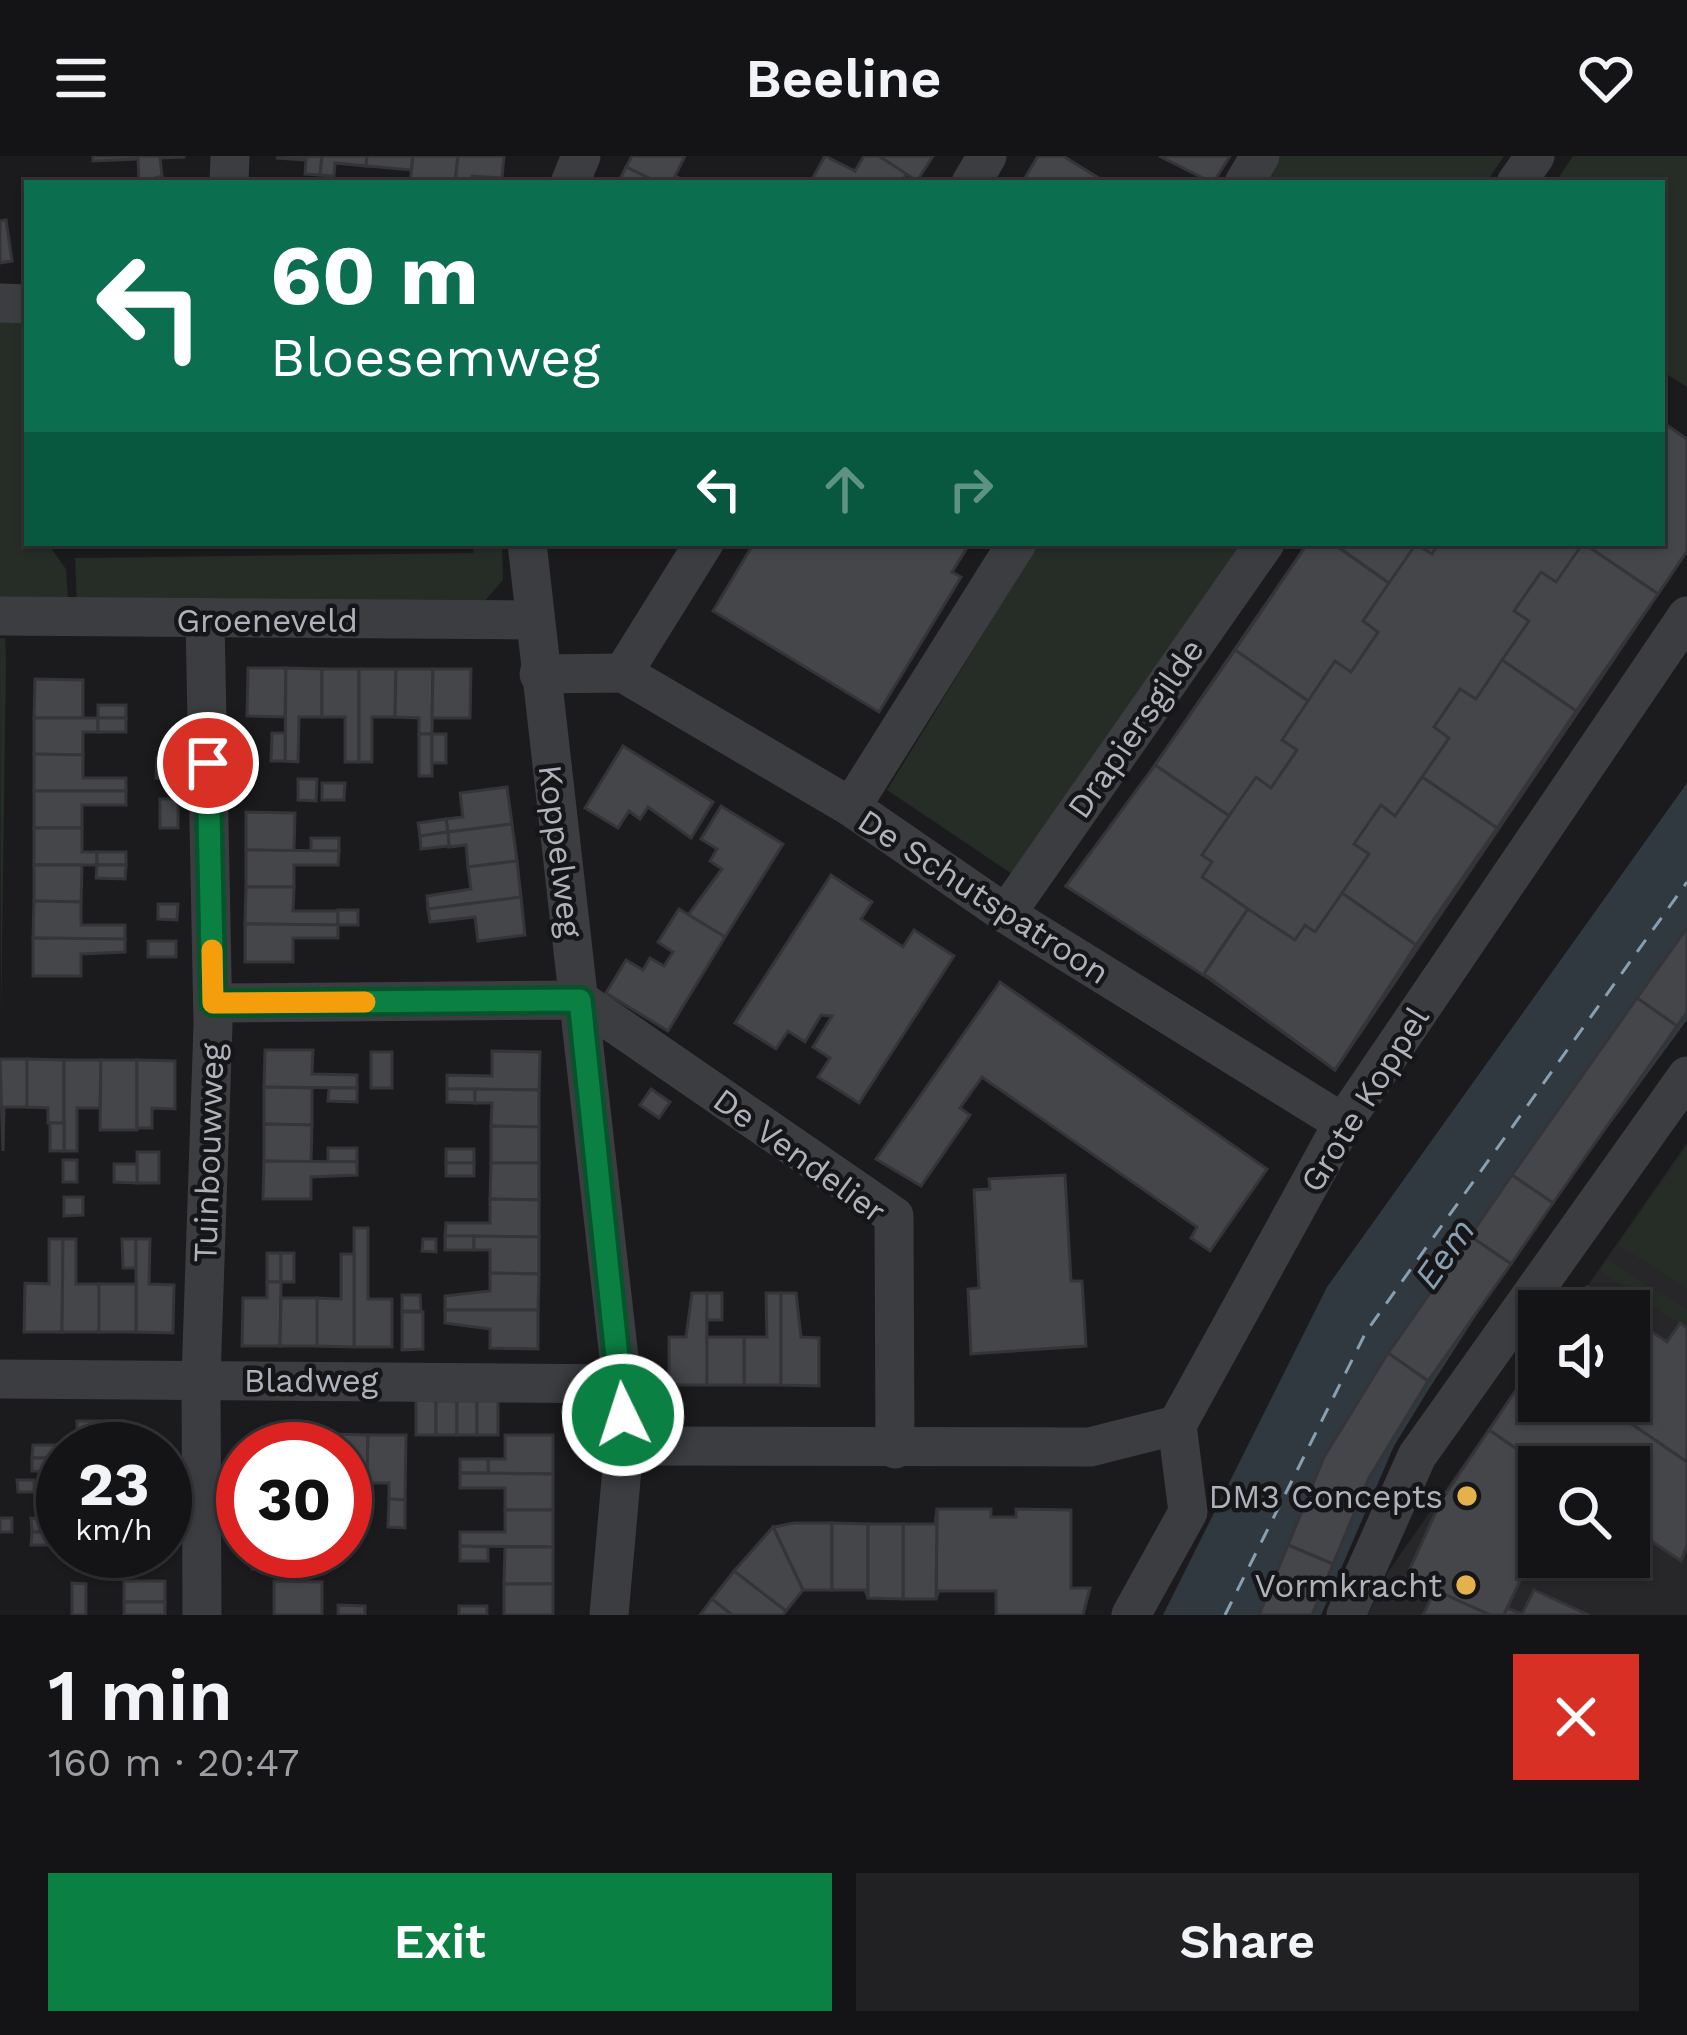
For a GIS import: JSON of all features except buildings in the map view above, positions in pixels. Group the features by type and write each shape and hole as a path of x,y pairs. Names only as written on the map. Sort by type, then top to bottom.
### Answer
{"street":[{"name":"Koppelweg","path":"527,546 622,1384 624,1446 609,1615"},
{"path":"539,674 623,673 702,546"},
{"path":"851,808 1015,546"},
{"name":"Drapiersgilde","path":"1006,914 1262,546"},
{"name":"Groeneveld","path":"0,616 533,620"},
{"name":"Grote Koppel","path":"1178,1425 1342,1123 1687,616"},
{"name":"Tuinbouwweg","path":"202,1615 201,1379 213,1003 206,620"},
{"name":"De Schutspatroon","path":"623,673 851,808 1006,914 1342,1123"},
{"path":"213,1003 580,1000"},
{"name":"De Vendelier","path":"580,1000 894,1216 895,1449"},
{"path":"1346,1615 1417,1456 1687,1076"},
{"name":"Bladweg","path":"0,1379 622,1384"},
{"path":"624,1446 1090,1447 1178,1425 1188,1512 1131,1615"}],"shaded area":[{"path":"1275,156 1504,156 1488,180 1261,180"},
{"path":"1573,156 1687,156 1687,387 1665,373 1665,180 1557,180"},
{"path":"24,320 24,546 49,546 66,569 69,612 0,614 0,321"},
{"path":"474,546 502,546 503,580 482,604 77,609 75,558 473,553"},
{"path":"1037,546 1242,546 1018,878 887,790"},
{"path":"0,638 5,638 6,659 1,1019"},
{"path":"1687,1143 1687,1615 1368,1615 1388,1572 1518,1385 1518,1422 1650,1422 1650,1290 1585,1290"},
{"path":"1687,1149 1687,1288 1618,1245"},
{"path":"1607,1260 1687,1310 1687,1328 1650,1303 1650,1290 1630,1290 1600,1270"}],"water":[{"name":"Eem","path":"1687,783 1687,1020 1522,1244 1427,1392 1394,1446 1321,1615 1163,1615 1327,1287"}],"ferry route":[{"path":"1225,1615 1366,1332 1687,882"}],"slow traffic":[{"path":"212,950 213,1003 365,1002"}],"place":[{"name":"DM3 Concepts","path":"1467,1496"},
{"name":"Vormkracht","path":"1466,1585"}],"route":[{"path":"208,763 213,1003 580,1000 623,1415"}]}
